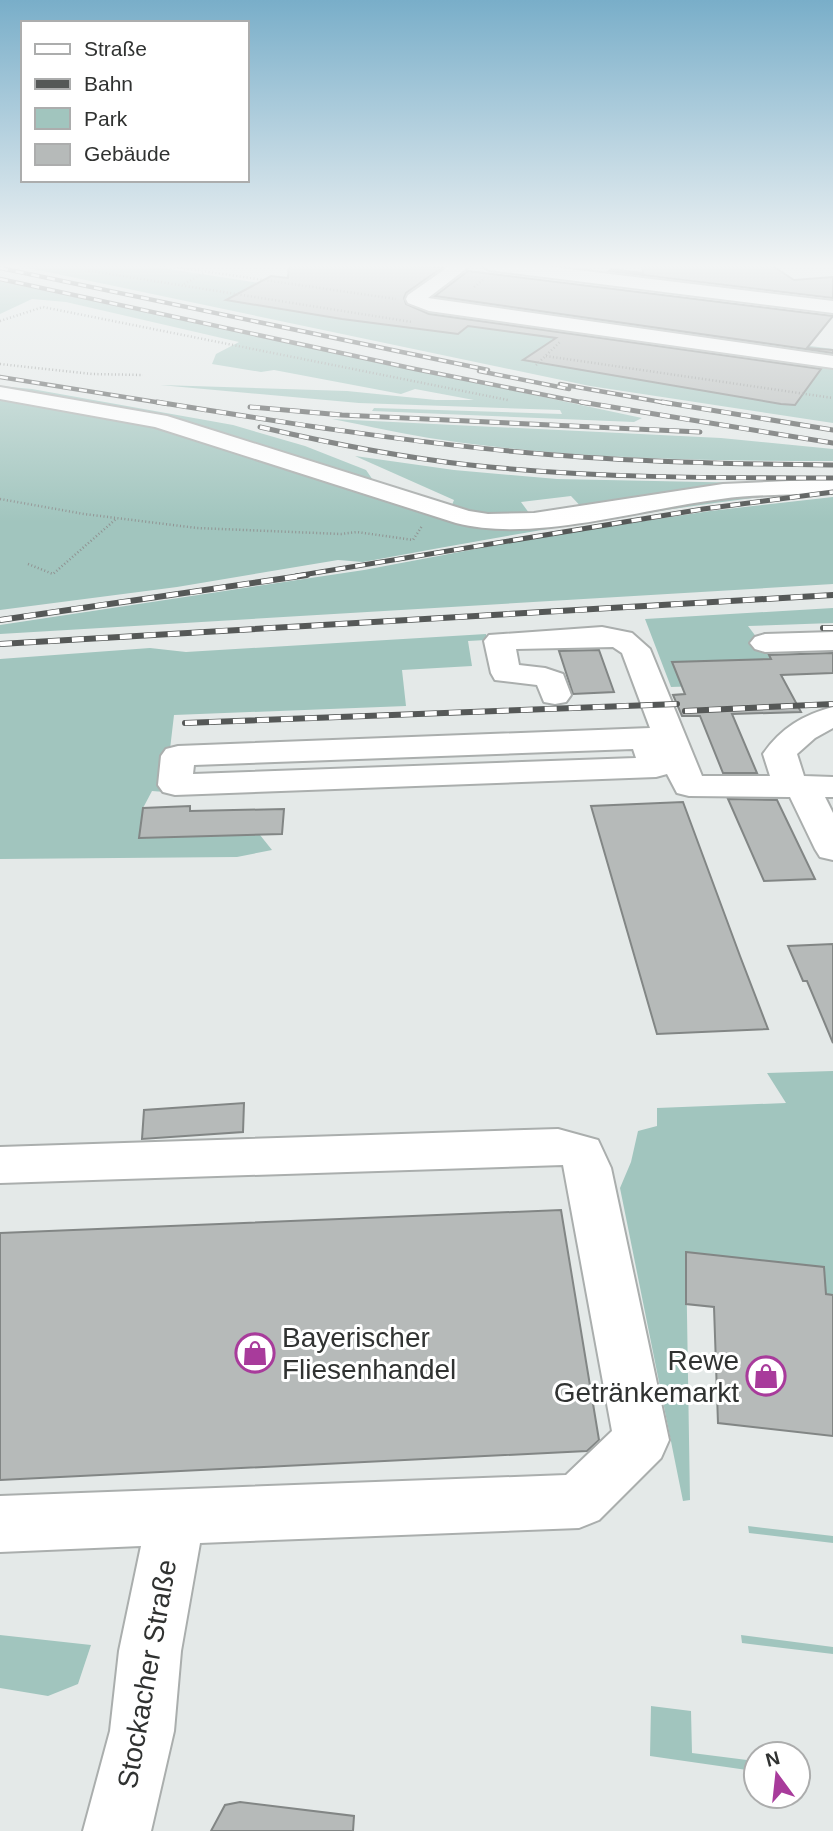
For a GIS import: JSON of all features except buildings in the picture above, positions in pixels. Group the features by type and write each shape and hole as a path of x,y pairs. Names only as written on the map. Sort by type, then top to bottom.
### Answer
{"street":[{"path":"748,350 833,362"},
{"path":"0,393 159,421 465,518 512,523 723,491 833,486"},
{"path":"555,695 552,681 545,677 506,673 499,641 602,636 622,639 635,649 657,738 656,767 174,785 178,756 657,738"},
{"path":"765,643 833,641"},
{"path":"833,718 817,723 789,741 780,754 809,787 833,849"},
{"path":"657,738 689,786 809,787"},
{"path":"0,1166 558,1146 582,1152 589,1168 641,1440 579,1502 0,1524"},
{"name":"Stockacher Straße","path":"117,1831 142,1731 150,1651 176,1517"}],"path":[{"path":"260,350 508,400"},
{"path":"536,365 552,350"},
{"path":"546,356 833,398"},
{"path":"0,364 92,374 143,375"},
{"path":"0,499 117,519 197,528 341,534 357,532 414,540 433,508"},
{"path":"27,564 53,574 117,519"}],"green space":[{"path":"223,350 325,350 642,418 634,422 372,411 374,408 562,414 560,410 359,403 160,385 347,391 436,400 474,400 415,389 401,394 274,370 261,372 212,364 216,354"},
{"path":"421,350 833,350 833,423 590,386"},
{"path":"0,386 32,389 233,425 305,446 366,470 375,483 197,429 0,391"},
{"path":"0,397 156,421 462,520 727,496 801,492 636,514 363,562 338,560 177,587 0,610"},
{"path":"332,419 721,438 833,449 833,461 686,459 540,451 429,438"},
{"path":"355,456 454,470 557,479 804,484 585,511 571,496 521,502 532,517 512,520 456,511 452,505 454,500"},
{"path":"833,497 833,584 0,634 0,625 364,570 539,537 710,511"},
{"path":"833,608 833,623 748,626 766,650 784,683 671,687 645,619"},
{"path":"486,634 486,640 468,641 472,666 402,670 406,706 174,715 165,792 152,791 143,808 140,838 260,835 272,850 237,857 0,859 0,659 150,648 186,652"},
{"path":"833,1071 833,1295 826,1294 823,1267 686,1253 690,1500 683,1501 620,1188 631,1162 638,1131 657,1126 657,1108 786,1103 767,1073"},
{"path":"748,1526 833,1536 833,1543 749,1533"},
{"path":"0,1635 91,1645 78,1684 48,1696 0,1688"},
{"path":"741,1635 833,1647 833,1654 742,1643"},
{"path":"651,1706 691,1711 692,1753 742,1759 742,1769 650,1756"}],"railway":[{"path":"329,350 590,404"},
{"path":"394,350 488,370"},
{"path":"479,371 569,389"},
{"path":"0,377 168,404"},
{"path":"560,384 672,404"},
{"path":"157,402 390,437 531,453 606,459 833,465"},
{"path":"581,402 833,443"},
{"path":"662,402 833,430"},
{"path":"250,407 342,415 700,432"},
{"path":"260,427 391,454 515,469 652,476 833,478"},
{"path":"296,576 703,509 833,492"},
{"path":"0,620 307,575"},
{"path":"0,644 833,595"},
{"path":"823,628 833,628"},
{"path":"185,723 677,704"},
{"path":"685,711 833,704"}],"place":[{"name":"Bayerischer Fliesenhandel","path":"255,1353"},
{"name":"Rewe Getränkemarkt","path":"766,1376"}]}
